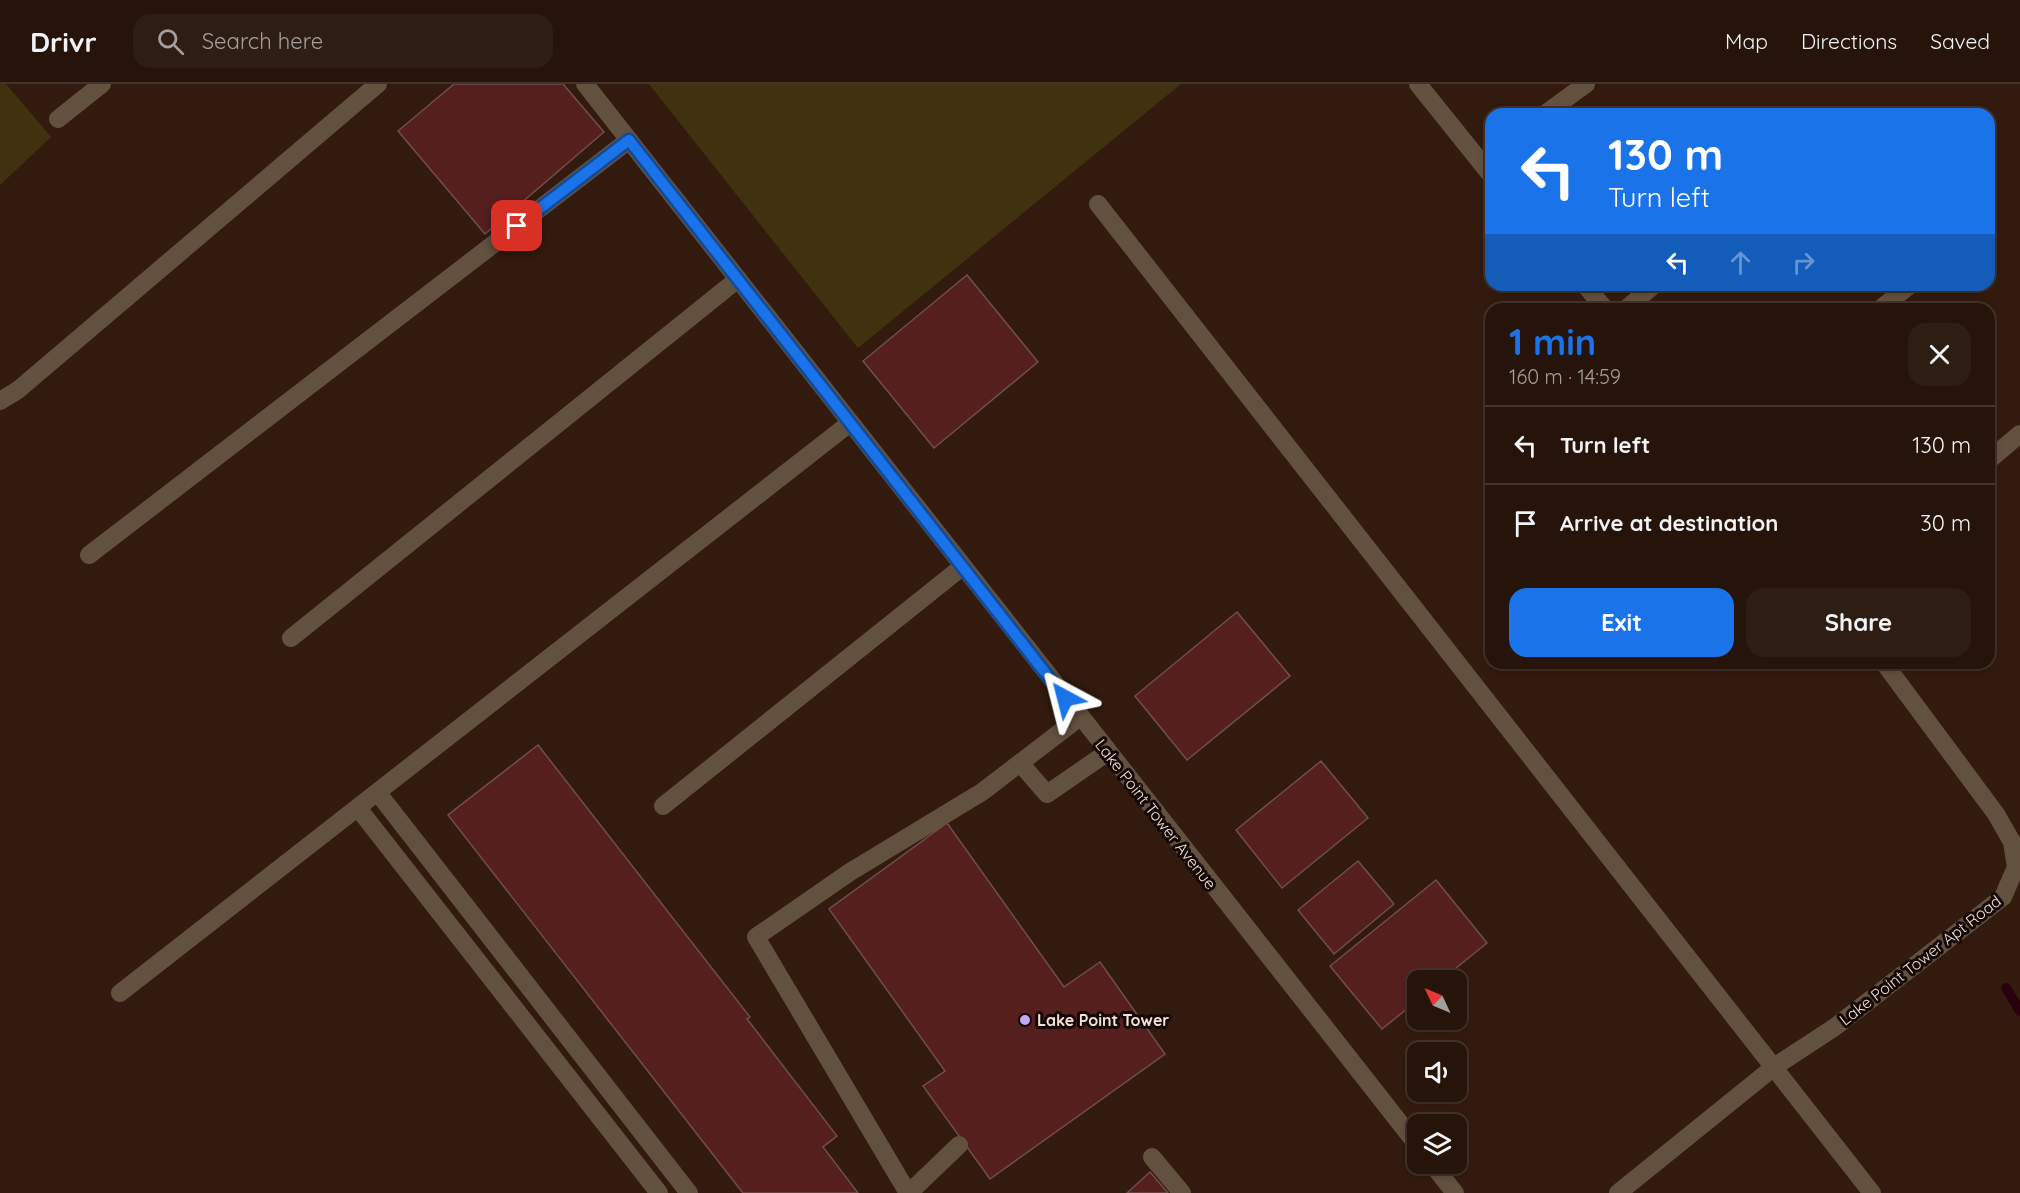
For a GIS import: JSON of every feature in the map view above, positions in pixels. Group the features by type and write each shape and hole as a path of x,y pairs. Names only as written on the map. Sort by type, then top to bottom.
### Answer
{"street":[{"path":"58,119 102,84"},
{"path":"0,401 18,390 378,84"},
{"name":"Lake Point Tower Avenue","path":"585,84 1407,1132"},
{"path":"1418,84 1485,162"},
{"path":"1553,108 1586,84"},
{"path":"89,555 629,140"},
{"path":"1098,204 1872,1193"},
{"path":"291,638 738,279"},
{"path":"1590,291 1600,303"},
{"path":"1633,303 1647,291"},
{"path":"1888,303 1902,291"},
{"path":"120,993 850,423"},
{"path":"1995,455 2020,434"},
{"path":"663,806 962,567"},
{"name":"Lake Point Tower Apt Road","path":"1618,1193 1774,1067 1835,1027 2004,897 2016,867 2012,842 1996,813 1888,669"},
{"path":"959,1146 908,1193 756,937 850,872 982,792 1080,717"},
{"path":"1020,763 1047,794 1108,752"},
{"path":"378,792 689,1193"},
{"path":"358,808 659,1193"},
{"path":"1152,1157 1182,1193"},
{"path":"1440,1174 1455,1193"}],"shaded area":[{"path":"0,84 6,84 51,137 0,185"},
{"path":"649,84 1181,84 858,348"}],"building":[{"path":"454,84 563,84 604,132 485,234 398,131"},
{"path":"967,275 1038,362 934,448 863,361"},
{"path":"1237,612 1290,676 1187,760 1135,696"},
{"path":"538,745 750,1017 747,1019 837,1136 823,1147 858,1193 743,1193 448,815"},
{"path":"1321,761 1368,818 1282,888 1236,830"},
{"name":"Lake Point Tower","path":"947,823 1064,987 1100,962 1165,1054 990,1179 923,1086 945,1071 829,909"},
{"path":"1358,861 1394,904 1334,954 1298,910"},
{"path":"1436,880 1487,943 1454,970 1407,970 1407,1009 1382,1029 1330,966"},
{"path":"1150,1172 1168,1193 1127,1193"}],"waterway":[{"path":"2006,988 2020,1011"}],"place":[{"name":"Lake Point Tower","path":"1025,1020"}],"route":[{"path":"517,226 629,140 1065,698"}]}
